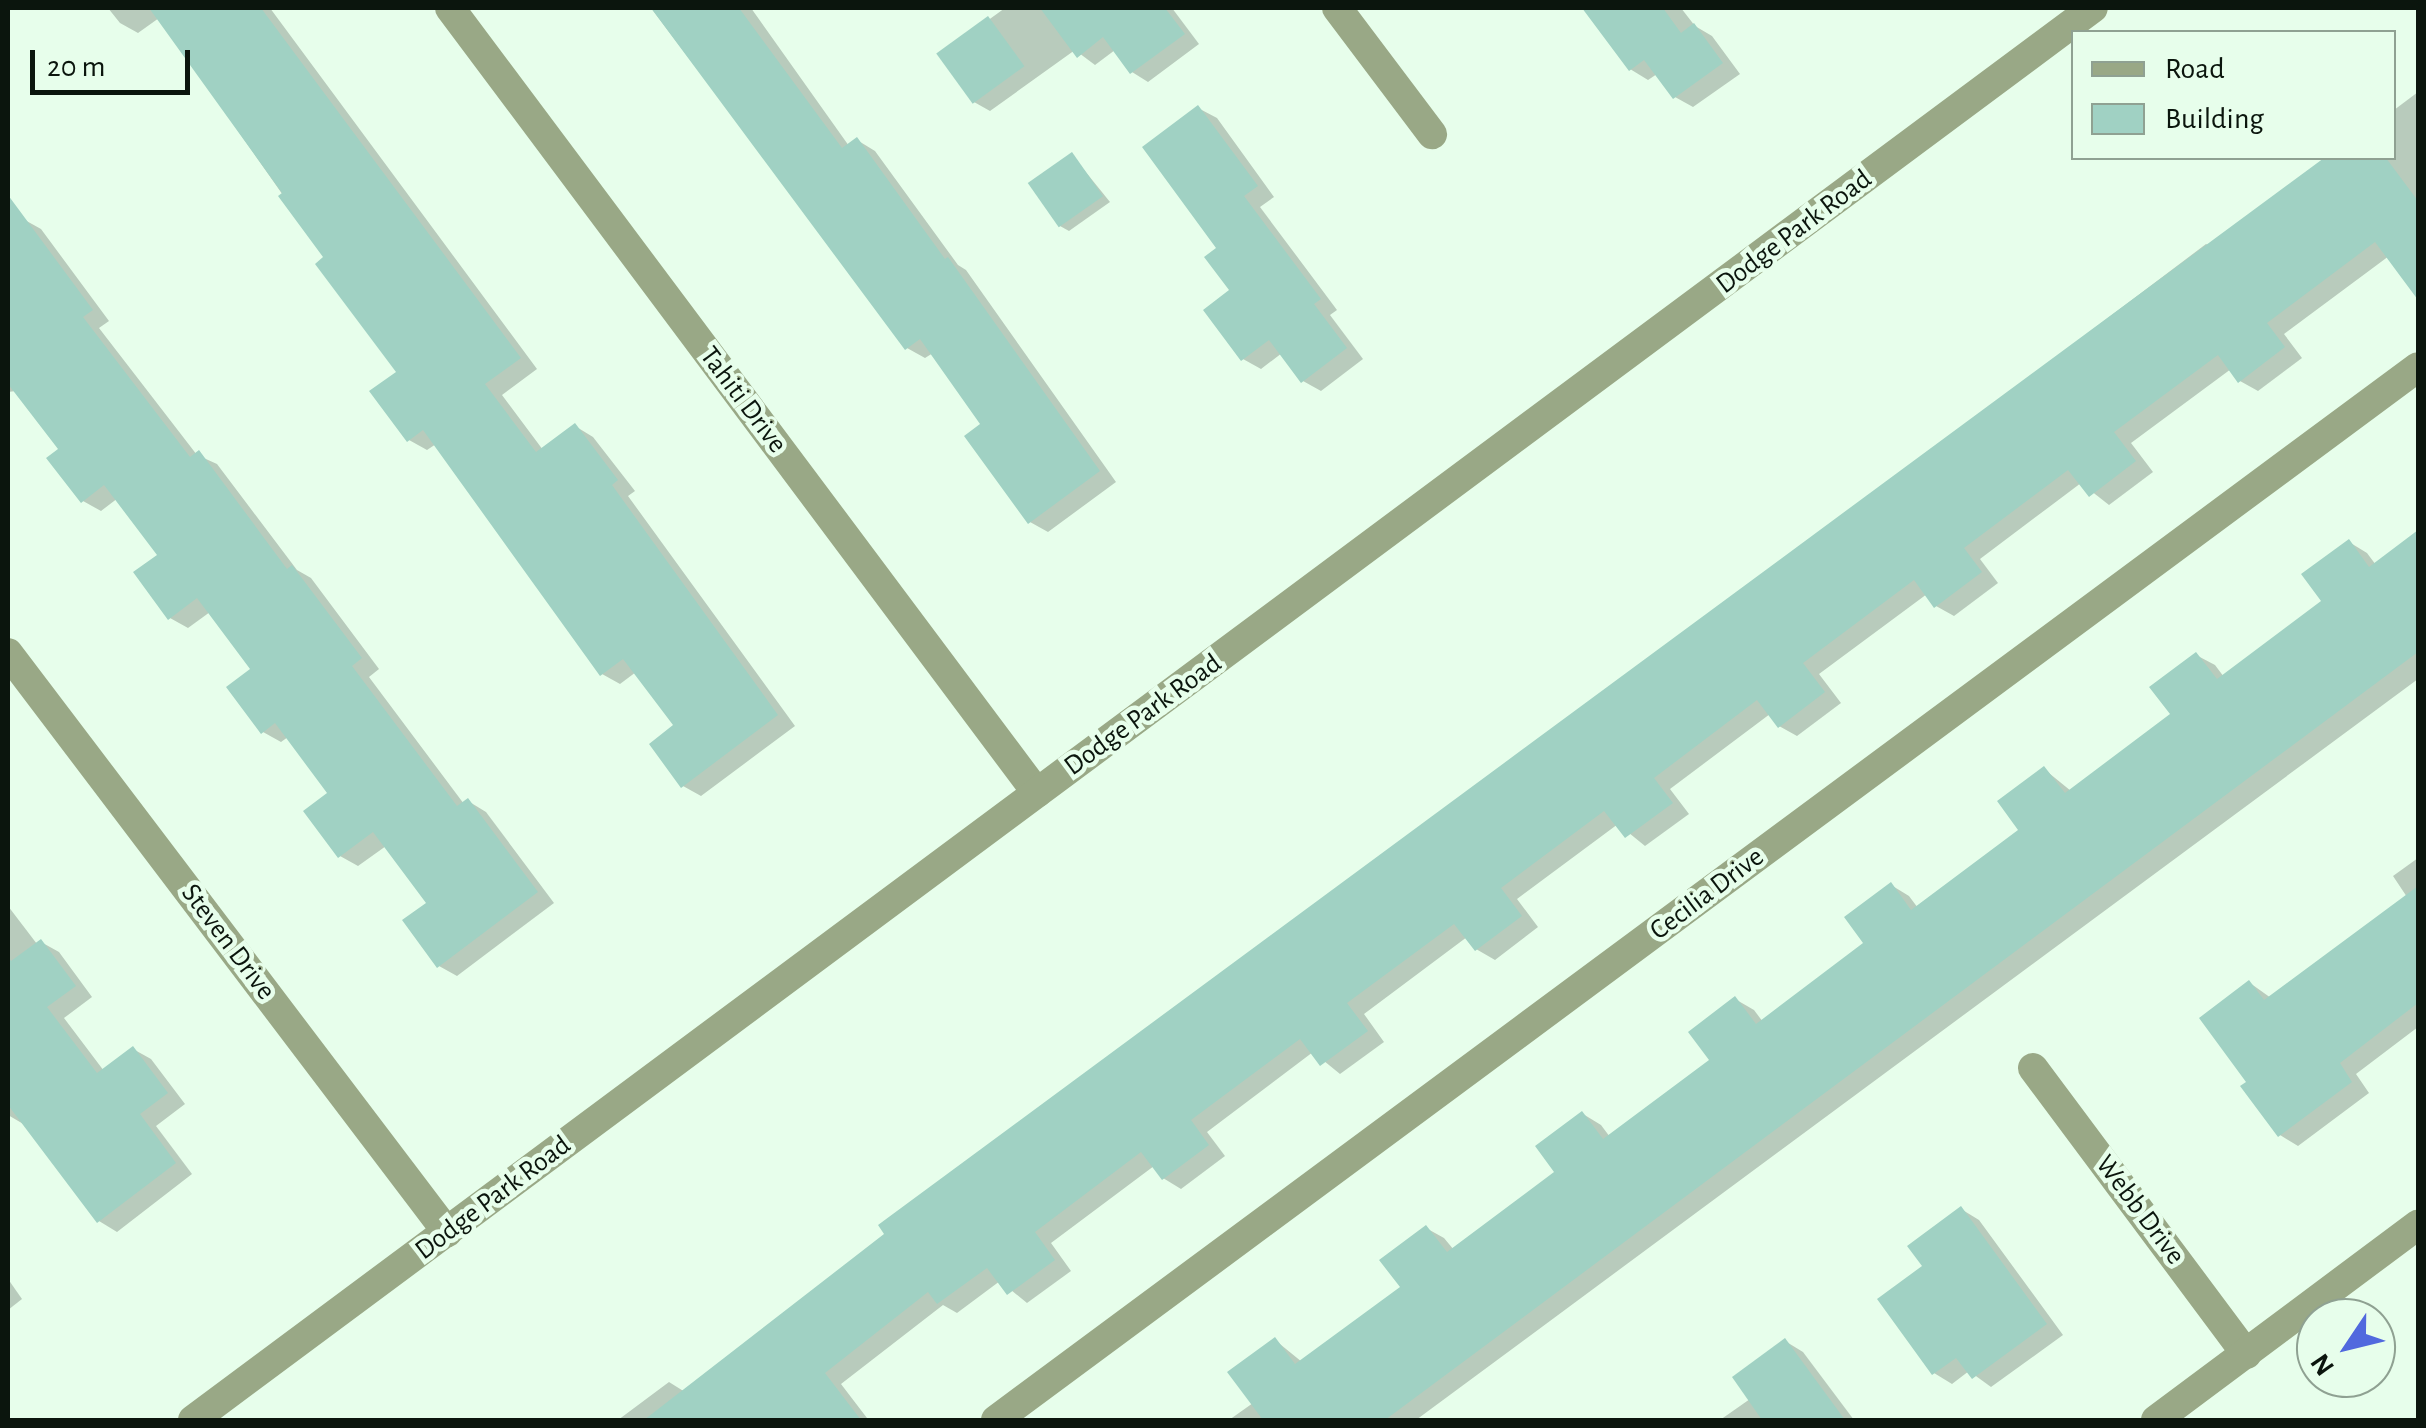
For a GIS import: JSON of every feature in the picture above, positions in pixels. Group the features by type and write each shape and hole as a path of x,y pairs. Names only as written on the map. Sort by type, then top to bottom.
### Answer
{"street":[{"name":"Tahiti Drive","path":"450,8 1037,793"},
{"path":"1337,8 1432,134"},
{"name":"Dodge Park Road","path":"193,1420 2093,8"},
{"name":"Cecilia Drive","path":"996,1420 2418,367"},
{"name":"Steven Drive","path":"8,653 447,1232"},
{"name":"Webb Drive","path":"2033,1068 2246,1354"},
{"path":"2156,1420 2418,1226"}],"building":[{"path":"149,8 261,8 521,358 485,384 536,452 575,423 618,480 612,485 778,715 681,788 649,744 673,725 623,659 600,676 423,430 407,442 369,391 396,372 315,264 323,257 278,196 282,193"},
{"path":"651,8 739,8 842,148 857,137 1100,471 1028,524 964,436 980,424 920,339 905,350"},
{"path":"1040,8 1165,8 1185,34 1130,74 1103,37 1077,58"},
{"path":"1582,8 1663,8 1681,33 1694,23 1723,63 1673,99 1644,60 1629,71"},
{"path":"988,16 1024,66 973,104 936,54"},
{"path":"1198,105 1258,186 1244,196 1321,299 1314,304 1347,348 1301,383 1269,340 1241,361 1203,310 1229,290 1204,257 1216,248 1142,147"},
{"path":"1072,152 1103,196 1059,227 1028,183"},
{"path":"2321,160 2387,160 2418,201 2418,300 2375,242 2267,323 2285,347 2238,383 2218,355 2114,432 2136,461 2089,497 2068,470 1964,548 1982,572 1934,608 1914,580 1803,663 1825,692 1778,728 1757,700 1654,778 1673,803 1625,838 1604,811 1501,888 1522,916 1475,951 1454,924 1347,1003 1368,1031 1320,1066 1300,1039 1191,1120 1209,1145 1162,1180 1141,1152 1035,1232 1055,1260 1007,1295 987,1268 937,1304 928,1292 825,1373 861,1420 644,1420 884,1234 878,1225"},
{"path":"8,195 93,310 83,317 190,457 199,450 287,569 292,565 362,658 352,666 457,806 468,798 538,892 437,968 402,920 426,903 373,832 338,858 303,811 327,793 275,723 261,734 226,687 250,669 197,598 168,620 133,572 157,555 104,485 81,503 46,458 58,449 8,384"},
{"path":"2418,530 2418,652 1385,1420 1263,1420 1227,1372 1275,1337 1295,1364 1400,1287 1379,1260 1426,1225 1447,1252 1554,1172 1535,1146 1582,1111 1603,1139 1709,1060 1688,1032 1735,996 1756,1024 1863,943 1844,917 1891,882 1911,910 2018,830 1997,801 2044,766 2065,793 2170,714 2149,687 2196,652 2217,679 2321,601 2301,574 2349,539 2369,567"},
{"path":"2418,886 2418,1003 2340,1063 2352,1082 2278,1137 2240,1086 2246,1082 2199,1018 2249,980 2264,1000"},
{"path":"41,939 76,986 47,1007 97,1073 133,1046 168,1093 140,1114 176,1163 97,1223 8,1105 8,956 11,961"},
{"path":"1961,1206 2047,1324 1972,1379 1956,1358 1932,1375 1877,1299 1922,1266 1907,1246"},
{"path":"1785,1338 1845,1420 1762,1420 1732,1377"}]}
